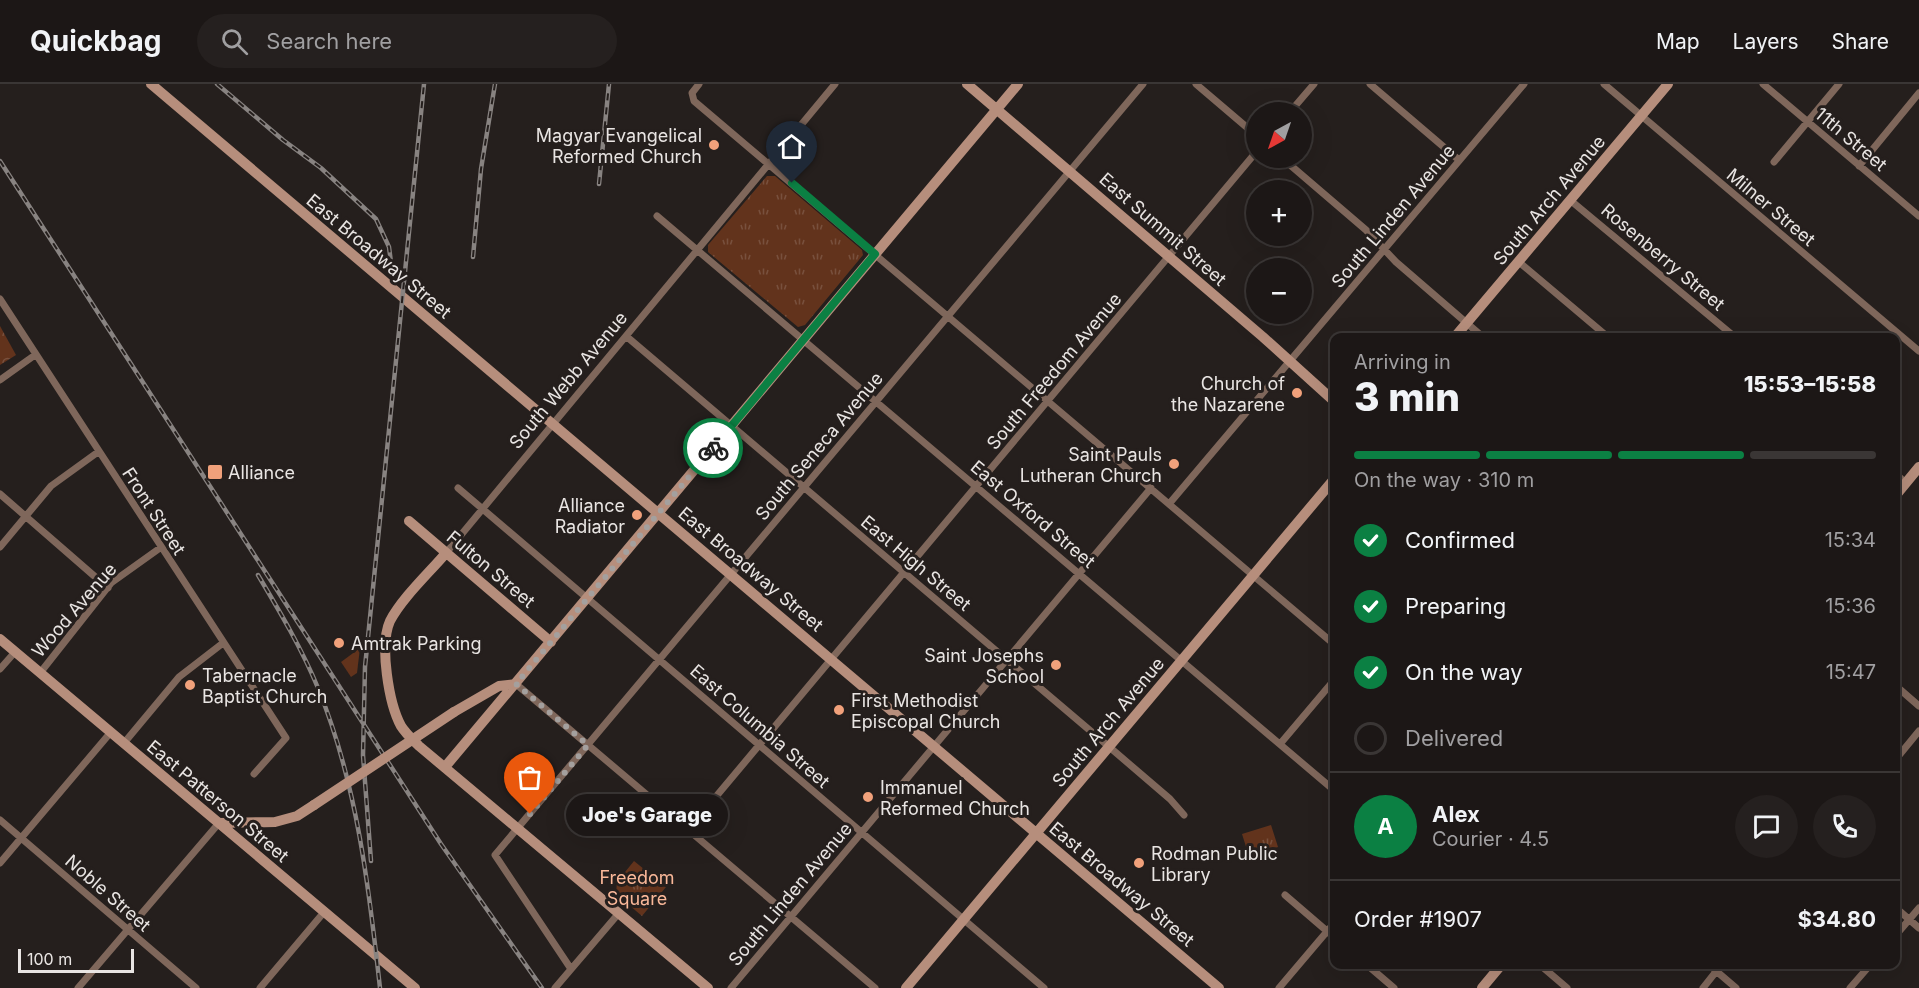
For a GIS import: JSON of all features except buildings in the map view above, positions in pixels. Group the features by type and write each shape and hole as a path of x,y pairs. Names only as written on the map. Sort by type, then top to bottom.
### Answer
{"street":[{"name":"East Broadway Street","path":"151,84 1219,988"},
{"path":"699,84 692,97 1330,641"},
{"name":"South Webb Avenue","path":"445,767 409,736 398,719 387,669 388,628 395,613 835,84"},
{"name":"East Summit Street","path":"967,84 1169,256 1330,398"},
{"path":"708,988 445,767 1018,84"},
{"name":"South Seneca Avenue","path":"571,969 495,855 1143,84"},
{"path":"1196,84 1246,127"},
{"path":"1299,102 1314,84"},
{"path":"1370,84 1459,160"},
{"name":"South Linden Avenue","path":"1169,504 1524,84"},
{"name":"Milner Street","path":"1605,84 1898,333"},
{"name":"South Arch Avenue","path":"1458,333 1668,84"},
{"name":"11th Street","path":"1763,84 1919,216"},
{"path":"1774,162 1839,84"},
{"path":"1859,166 1919,93"},
{"name":"South Freedom Avenue","path":"688,830 1246,164"},
{"path":"1293,168 1385,249 1396,262 1478,333"},
{"name":"Rosenberry Street","path":"1570,200 1730,333"},
{"name":"East Oxford Street","path":"657,216 1330,787"},
{"path":"1519,262 1604,333"},
{"name":"Front Street","path":"0,299 160,548 286,738 254,774"},
{"name":"Milner Street","path":"1900,335 1919,351"},
{"name":"East High Street","path":"626,336 1158,788 1184,815"},
{"path":"0,380 35,355"},
{"path":"0,547 51,486 98,452"},
{"path":"1900,490 1919,467"},
{"path":"1900,478 1906,483"},
{"name":"South Arch Avenue","path":"906,988 1330,484"},
{"name":"East Columbia Street","path":"458,488 1044,988"},
{"name":"South Linden Avenue","path":"731,988 1151,488"},
{"path":"0,494 108,588"},
{"name":"Fulton Street","path":"409,521 551,642"},
{"name":"Wood Avenue","path":"40,673 108,588 124,572 160,548"},
{"name":"East Patterson Street","path":"0,639 415,988"},
{"path":"124,743 179,677 223,643"},
{"path":"0,669 15,652"},
{"path":"78,988 219,823 275,822 297,816 454,712 499,686 516,684 875,988"},
{"path":"1280,744 1330,685"},
{"path":"1900,689 1919,706"},
{"path":"1900,754 1919,731"},
{"path":"0,863 111,732"},
{"name":"Noble Street","path":"0,820 196,988"},
{"path":"1285,895 1330,934"},
{"path":"1900,930 1919,908"},
{"path":"1900,911 1919,928"},
{"path":"260,988 325,912"},
{"path":"559,986 619,913"},
{"path":"1280,988 1330,928"},
{"path":"1372,969 1394,988"},
{"path":"1482,988 1498,969"},
{"path":"1545,969 1567,988"},
{"path":"1714,969 1736,988"},
{"path":"1703,988 1719,969"},
{"path":"1850,988 1867,969"}],"green space":[{"path":"767,176 775,176 862,250 863,255 805,325 798,327 708,252 708,245"},
{"path":"0,326 16,355 0,365"},
{"path":"360,648 357,673 351,677 341,662"},
{"path":"1271,825 1278,847 1249,856 1242,834"},
{"name":"Freedom Square","path":"634,861 666,887 642,916 616,894 617,882"}],"railway":[{"path":"217,84 283,140 321,168 376,219 389,247 392,270"},
{"path":"371,861 363,755 365,667 424,84"},
{"path":"473,257 481,169 495,84"},
{"path":"599,184 609,84"},
{"path":"0,161 441,844 542,988"},
{"path":"258,575 312,673 343,761 360,836 380,988"}],"way so far":[{"path":"530,814 588,745 516,684 713,448"}],"place":[{"name":"Magyar Evangelical Reformed Church","path":"714,145"},
{"name":"Church of the Nazarene","path":"1297,393"},
{"name":"Saint Pauls Lutheran Church","path":"1174,464"},
{"name":"Alliance","path":"215,472"},
{"name":"Alliance Radiator","path":"637,515"},
{"name":"Amtrak Parking","path":"339,643"},
{"name":"Saint Josephs School","path":"1056,665"},
{"name":"Tabernacle Baptist Church","path":"190,685"},
{"name":"First Methodist Episcopal Church","path":"839,710"},
{"name":"Immanuel Reformed Church","path":"868,797"},
{"name":"Joe's Garage","path":"530,814"},
{"name":"Rodman Public Library","path":"1139,863"}],"route":[{"path":"713,448 875,254 792,183"}]}
